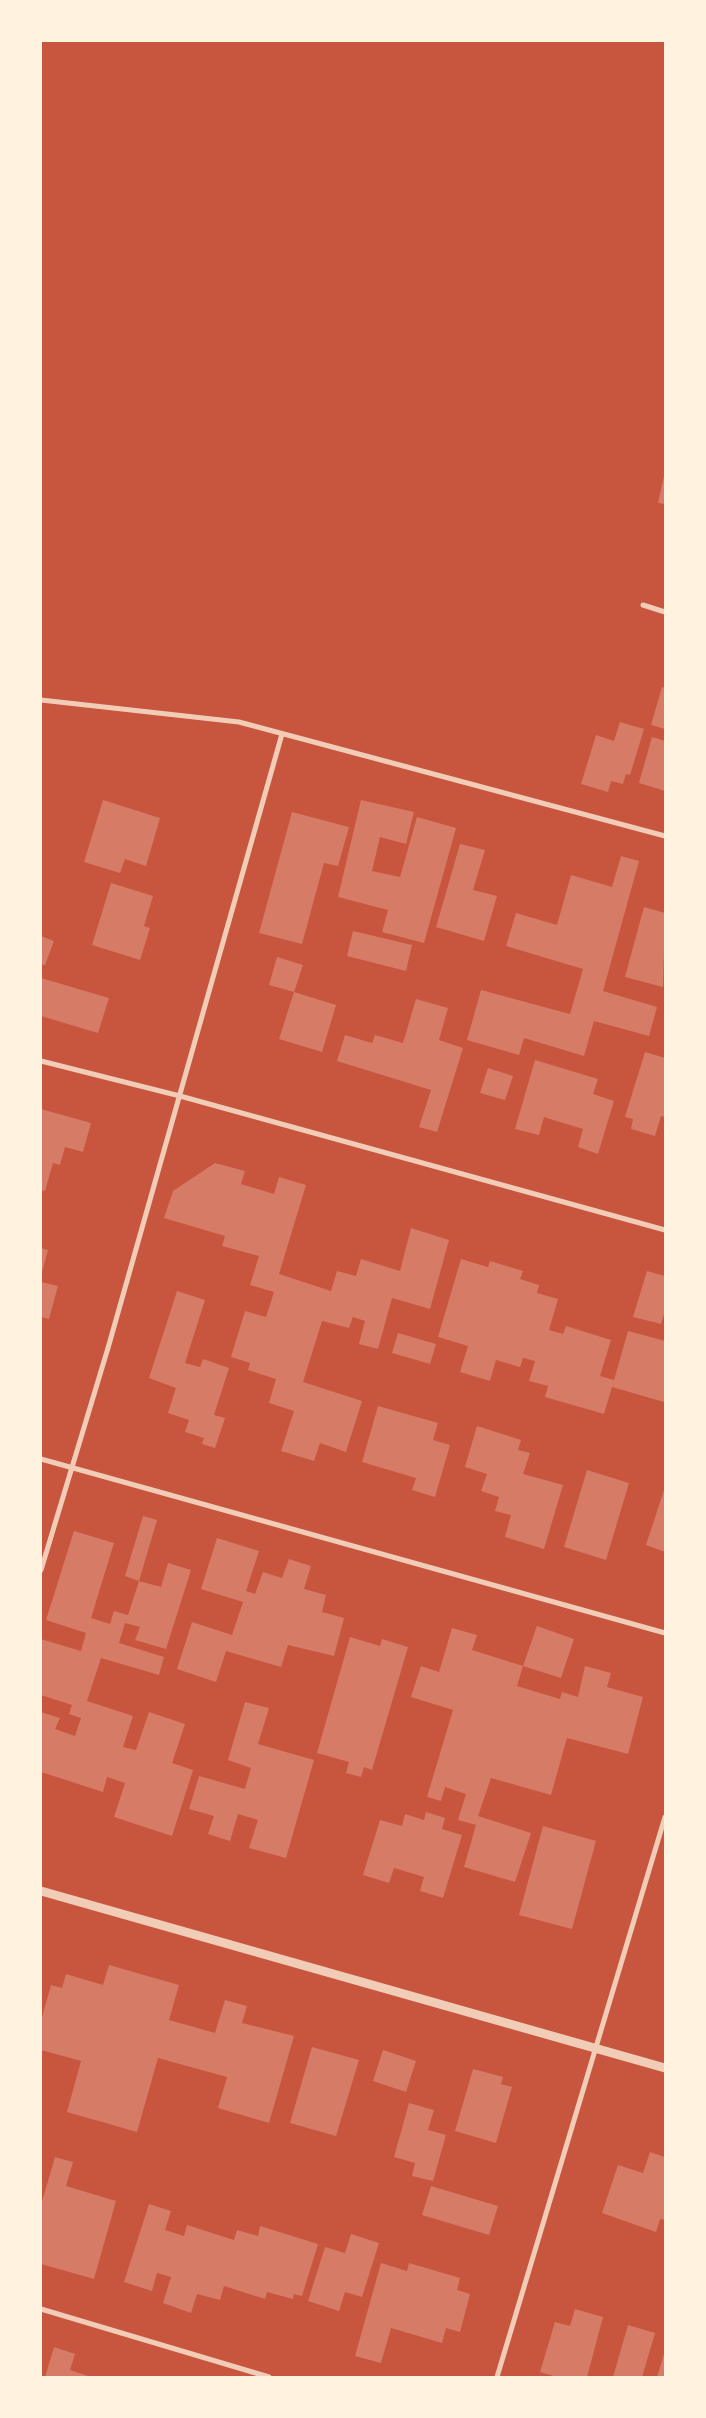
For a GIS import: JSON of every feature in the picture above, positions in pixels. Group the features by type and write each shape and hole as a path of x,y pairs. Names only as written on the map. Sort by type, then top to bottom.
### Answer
{"street":[{"path":"643,605 665,612"},
{"path":"41,700 239,722 665,836"},
{"path":"41,1570 180,1096 282,734"},
{"path":"41,1061 180,1096 665,1230"},
{"path":"41,1459 665,1633"},
{"path":"497,2377 665,1817"},
{"path":"41,1891 665,2068"},
{"path":"41,2309 269,2377"}],"building":[{"path":"665,476 665,504 658,503"},
{"path":"662,687 665,688 665,729 651,725"},
{"path":"620,722 644,729 630,775 626,774 623,784 611,781 608,792 581,784 596,735 614,741"},
{"path":"652,737 665,741 665,791 639,783"},
{"path":"103,800 160,818 146,866 125,859 120,873 84,862"},
{"path":"361,800 414,812 406,844 380,837 372,871 400,877 417,817 456,828 424,943 382,932 388,910 338,897"},
{"path":"292,812 349,827 338,866 324,863 302,944 259,933"},
{"path":"460,844 485,850 473,890 497,896 484,941 436,927"},
{"path":"621,856 639,861 603,991 657,1007 649,1036 594,1021 584,1056 524,1038 519,1055 467,1040 481,990 570,1014 583,969 506,946 516,913 557,925 571,875 612,887"},
{"path":"111,883 153,896 144,926 150,928 140,960 92,945"},
{"path":"644,907 665,913 663,987 625,977"},
{"path":"353,931 412,945 406,971 347,956"},
{"path":"41,936 54,941 45,965 41,964"},
{"path":"277,957 303,965 294,992 269,985"},
{"path":"41,978 109,998 98,1033 41,1016"},
{"path":"294,992 336,1005 322,1052 279,1039"},
{"path":"416,999 448,1008 439,1040 463,1048 437,1132 419,1127 431,1090 337,1061 345,1035 372,1043 375,1035 403,1043"},
{"path":"645,1052 665,1058 665,1117 661,1116 655,1136 631,1129 633,1119 625,1117"},
{"path":"535,1060 598,1079 593,1094 614,1101 598,1154 578,1147 583,1129 544,1117 539,1135 515,1129"},
{"path":"488,1068 513,1076 505,1100 480,1093"},
{"path":"41,1109 91,1123 83,1152 65,1147 60,1165 53,1163 45,1191 41,1190"},
{"path":"215,1163 245,1171 241,1184 274,1194 279,1177 306,1185 279,1274 331,1291 337,1271 356,1276 361,1259 400,1271 411,1228 449,1240 430,1309 392,1298 378,1349 359,1344 365,1321 353,1317 349,1328 322,1321 303,1382 362,1401 346,1452 320,1443 314,1461 281,1451 294,1411 269,1403 276,1379 248,1370 250,1363 231,1357 245,1311 266,1317 274,1292 250,1285 259,1256 222,1246 225,1236 164,1218 173,1191"},
{"path":"41,1248 48,1250 42,1272 41,1272"},
{"path":"461,1259 488,1267 490,1261 523,1271 520,1279 539,1285 537,1293 558,1299 549,1330 563,1334 566,1326 611,1340 600,1376 614,1380 628,1331 665,1341 664,1402 612,1387 604,1414 545,1397 548,1386 529,1381 535,1361 523,1358 520,1367 496,1360 490,1381 460,1372 468,1346 438,1337"},
{"path":"647,1271 665,1276 665,1311 661,1324 633,1317"},
{"path":"41,1282 58,1286 49,1319 41,1317"},
{"path":"177,1291 205,1300 185,1363 200,1367 203,1359 229,1368 214,1415 225,1418 215,1448 202,1444 204,1438 185,1432 189,1420 168,1413 176,1388 149,1378"},
{"path":"398,1333 436,1344 430,1364 392,1353"},
{"path":"378,1406 438,1423 433,1440 450,1445 435,1497 412,1490 416,1478 362,1462"},
{"path":"477,1426 521,1440 518,1450 530,1453 523,1474 563,1485 544,1549 505,1537 511,1515 495,1511 499,1497 481,1491 487,1474 465,1467"},
{"path":"587,1470 629,1483 606,1560 564,1547"},
{"path":"665,1490 665,1552 646,1545"},
{"path":"143,1516 157,1520 139,1581 125,1576"},
{"path":"74,1531 114,1543 91,1618 110,1624 114,1611 128,1615 139,1581 161,1587 168,1563 191,1570 166,1649 135,1640 140,1627 125,1623 119,1643 164,1657 159,1675 101,1658 87,1701 133,1716 123,1747 136,1750 149,1712 185,1724 172,1763 193,1770 172,1836 114,1817 125,1783 107,1777 103,1792 41,1772 41,1712 60,1718 55,1729 75,1736 81,1718 69,1714 72,1705 41,1695 41,1639 81,1651 86,1633 46,1620"},
{"path":"217,1538 259,1551 246,1591 255,1594 263,1572 282,1578 289,1559 311,1566 304,1589 326,1595 322,1612 344,1618 334,1656 288,1645 281,1667 226,1651 216,1682 177,1669 192,1622 232,1635 243,1602 201,1589"},
{"path":"537,1626 574,1639 561,1678 523,1666"},
{"path":"452,1628 477,1635 472,1650 523,1666 517,1686 560,1699 562,1692 578,1697 585,1666 611,1673 607,1687 643,1697 628,1754 567,1738 551,1795 491,1778 478,1816 531,1833 515,1882 464,1867 476,1825 458,1820 466,1794 445,1787 441,1801 427,1797 453,1710 411,1697 421,1666 439,1672"},
{"path":"350,1637 380,1646 382,1639 408,1647 372,1770 364,1767 361,1777 346,1773 349,1762 317,1753"},
{"path":"245,1702 269,1708 258,1744 314,1760 286,1858 249,1848 258,1820 238,1814 230,1841 208,1834 214,1816 189,1809 199,1776 245,1789 251,1768 228,1760"},
{"path":"426,1812 445,1818 442,1829 462,1835 443,1898 420,1891 424,1877 394,1868 389,1883 363,1875 380,1820 402,1826 405,1814 424,1820"},
{"path":"543,1826 596,1841 572,1929 519,1915"},
{"path":"109,1965 179,1985 169,2020 215,2033 225,2000 247,2006 242,2023 294,2036 269,2123 218,2108 227,2077 158,2058 137,2132 67,2112 81,2061 41,2050 41,2021 51,1985 62,1988 66,1974 103,1985"},
{"path":"312,2047 359,2060 336,2136 290,2123"},
{"path":"383,2050 416,2061 406,2092 373,2081"},
{"path":"473,2069 503,2077 501,2084 512,2087 496,2143 455,2131"},
{"path":"409,2103 434,2110 428,2130 446,2135 433,2181 412,2176 415,2163 394,2157"},
{"path":"650,2152 665,2157 665,2220 660,2219 656,2232 602,2213 618,2165 643,2173"},
{"path":"55,2157 73,2162 66,2186 116,2201 94,2279 41,2264 41,2205"},
{"path":"431,2186 498,2206 489,2235 422,2215"},
{"path":"149,2204 171,2211 165,2230 184,2236 187,2225 234,2240 237,2230 258,2236 260,2226 318,2244 302,2296 294,2294 293,2299 267,2292 265,2299 224,2286 220,2300 197,2294 191,2313 163,2303 171,2277 157,2273 152,2291 124,2282"},
{"path":"351,2234 379,2243 362,2297 345,2292 339,2311 308,2301 325,2247 345,2253"},
{"path":"381,2263 407,2271 409,2263 460,2278 457,2290 470,2294 460,2332 446,2328 442,2343 391,2328 381,2363 355,2356"},
{"path":"575,2309 603,2317 587,2377 557,2377 540,2372 555,2322 570,2326"},
{"path":"628,2325 655,2333 642,2377 613,2377"},
{"path":"54,2347 75,2354 70,2370 91,2377 45,2377"},
{"path":"664,2354 665,2377 657,2377"}]}
